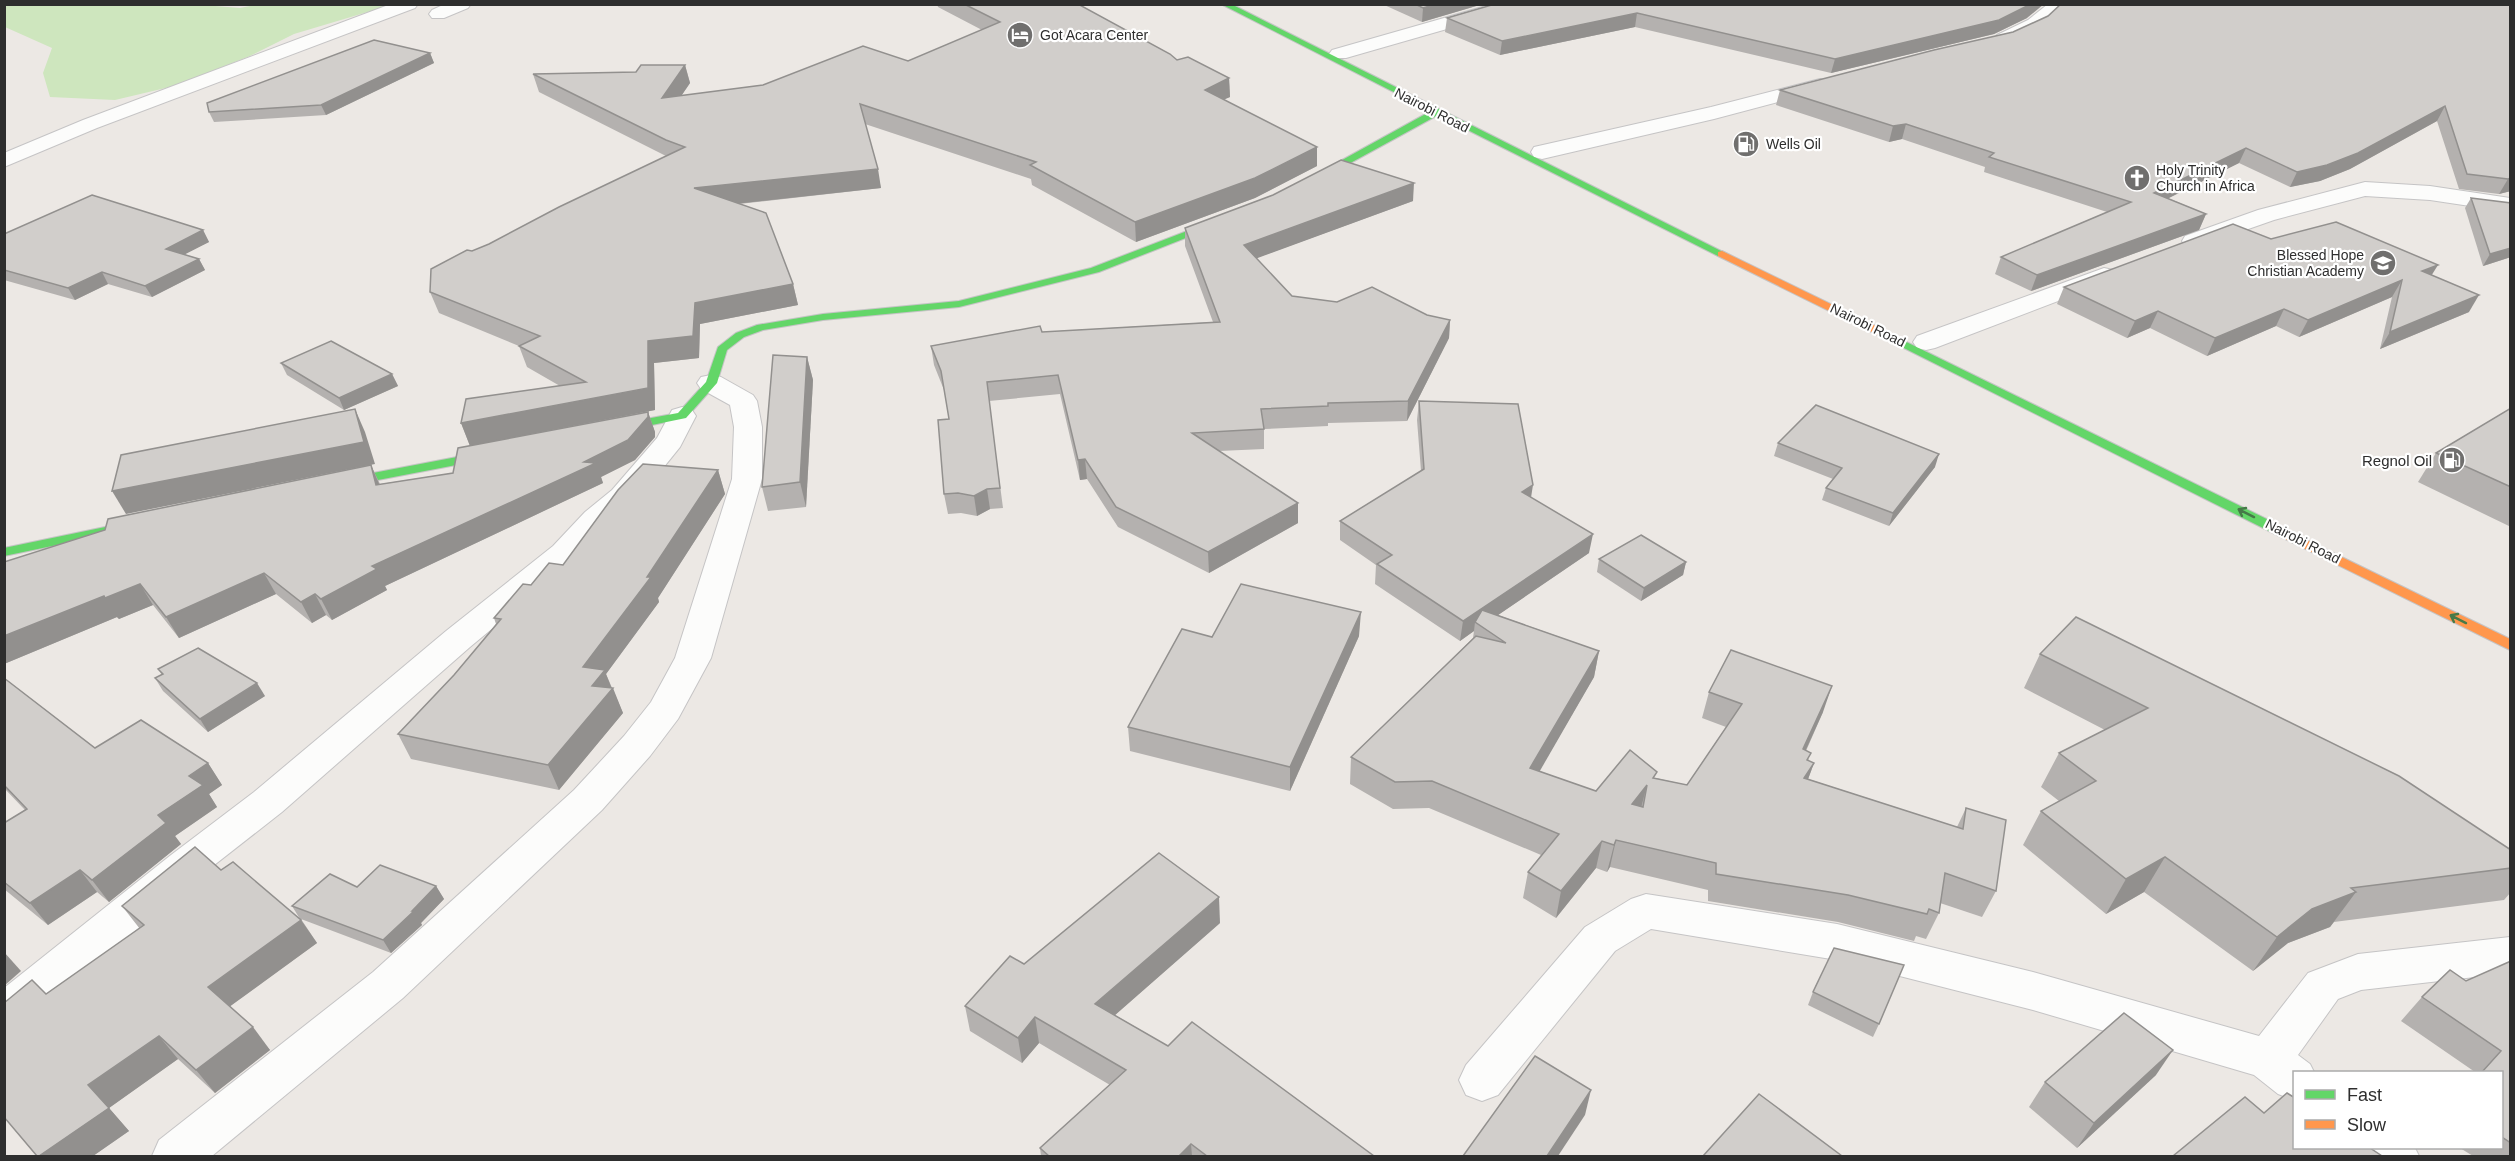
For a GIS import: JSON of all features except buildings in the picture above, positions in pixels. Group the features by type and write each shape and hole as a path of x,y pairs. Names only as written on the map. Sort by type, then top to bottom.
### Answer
{"main road":[{"name":"Nairobi Road","path":"1224,4 1436,112 2511,645"},
{"name":"Nairobi Road","path":"1239,4 2393,571"},
{"path":"1295,189 1436,112"},
{"path":"596,432 682,416 711,383 722,349 740,335 761,327 824,317 959,304 1095,270 1243,213"},
{"path":"322,486 515,449"},
{"path":"4,552 151,521"}],"street":[{"path":"4,161 90,124 409,4"},
{"path":"438,14 462,4"},
{"path":"1339,54 1514,4"},
{"path":"1990,42 2024,31 2060,4"},
{"path":"1542,152 1714,114 1836,80"},
{"path":"2178,247 2266,215 2365,189 2430,192 2511,205"},
{"path":"1926,342 2122,268"},
{"path":"176,1156 388,985 588,800 637,747 665,710 693,658 747,480 748,427 743,400 711,383"},
{"path":"4,1014 185,866 268,802 458,639 564,554 596,519 623,497 670,441 682,416"},
{"path":"1482,1080 1600,939 1646,911 1837,942 2033,991 2281,1069 2323,986 2358,972 2511,955"}],"green space":[{"path":"191,4 240,8 260,4 391,5 294,34 250,56 174,86 115,100 50,97 43,73 52,48 5,27 5,5"}],"traffic: fast":[{"path":"1224,4 1722,254"},
{"path":"1309,182 1436,112"},
{"path":"608,430 682,416 711,383 722,349 740,335 761,327 823,317 959,304 1095,270 1226,219"},
{"path":"1886,335 2284,533"},
{"path":"331,485 499,453"},
{"path":"4,552 134,525"}],"traffic: slow":[{"path":"1722,254 1886,335"},
{"path":"2284,533 2510,645"}],"place":[{"name":"Got Acara Center","path":"1020,35"},
{"name":"Wells Oil","path":"1746,144"},
{"name":"Holy Trinity Church in Africa","path":"2137,178"},
{"name":"Blessed Hope Christian Academy","path":"2383,263"},
{"name":"Regnol Oil","path":"2452,460"}]}
